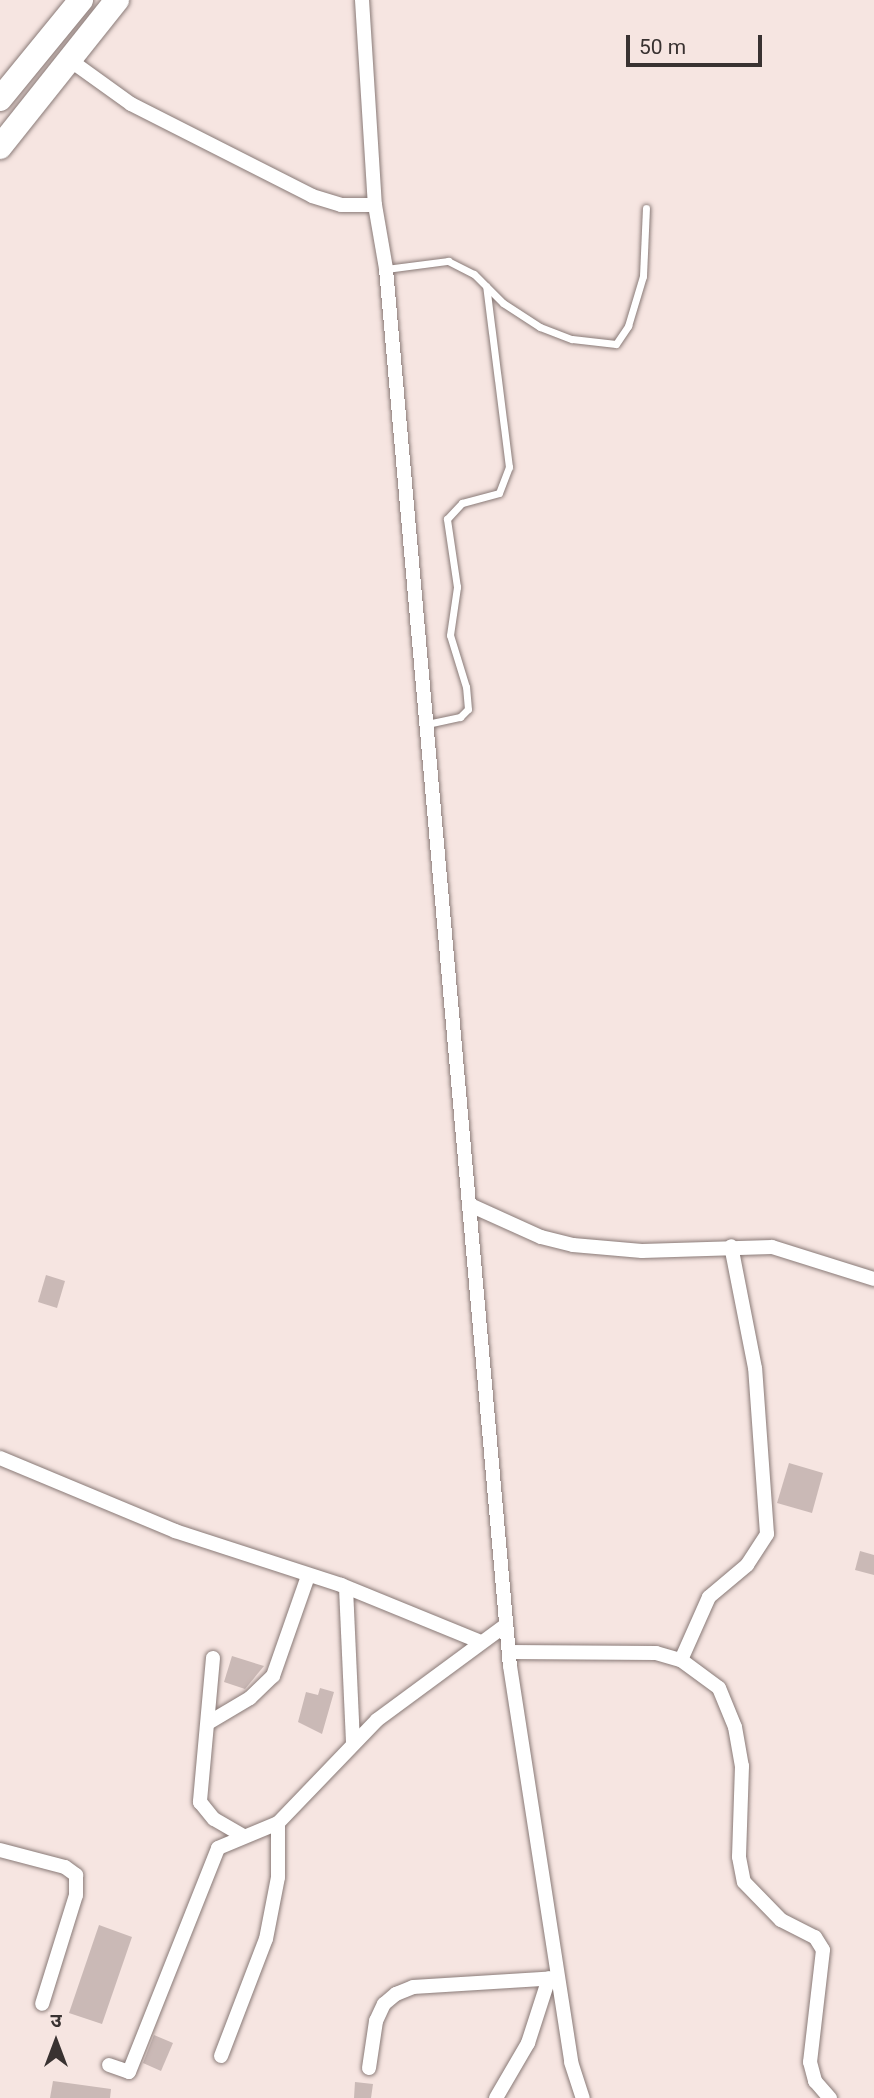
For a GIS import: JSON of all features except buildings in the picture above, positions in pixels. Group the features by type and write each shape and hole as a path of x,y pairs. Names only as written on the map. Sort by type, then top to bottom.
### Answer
{"highway":[{"path":"0,147 67,58 117,0"},
{"path":"0,99 73,4"}],"street":[{"path":"362,0 374,205 386,270 506,1625 554,1978 571,2062 583,2098"},
{"path":"67,58 141,109 312,196 341,205 374,205"},
{"path":"470,1205 541,1237 604,1250 772,1247 874,1279"},
{"path":"681,1660 709,1597 747,1565 767,1534 755,1368 731,1246"},
{"path":"0,1458 175,1531 346,1588 478,1642"},
{"path":"208,1723 264,1688 273,1676 308,1576"},
{"path":"346,1588 353,1743"},
{"path":"109,2066 129,2072 209,1861 218,1848 278,1823 353,1743 478,1642 506,1625"},
{"path":"509,1652 627,1650 681,1660 719,1688 735,1727 741,1766 739,1857 744,1882 781,1920 820,1943 824,1959 810,2062 815,2081 830,2098"},
{"path":"213,1658 200,1802 214,1819 244,1836"},
{"path":"221,2056 266,1939 278,1877 278,1823"},
{"path":"0,1850 65,1867 76,1875 76,1895 42,2004"},
{"path":"369,2068 376,2021 384,2004 396,1994 413,1987 554,1978"},
{"path":"496,2098 528,2043 554,1978"}],"lane":[{"path":"386,270 448,261 540,327 584,342 616,344 628,326 643,276 646,208"},
{"path":"427,724 460,717 468,709 466,687 450,635 457,587 447,519 462,503 499,493 509,467 486,286"}]}
